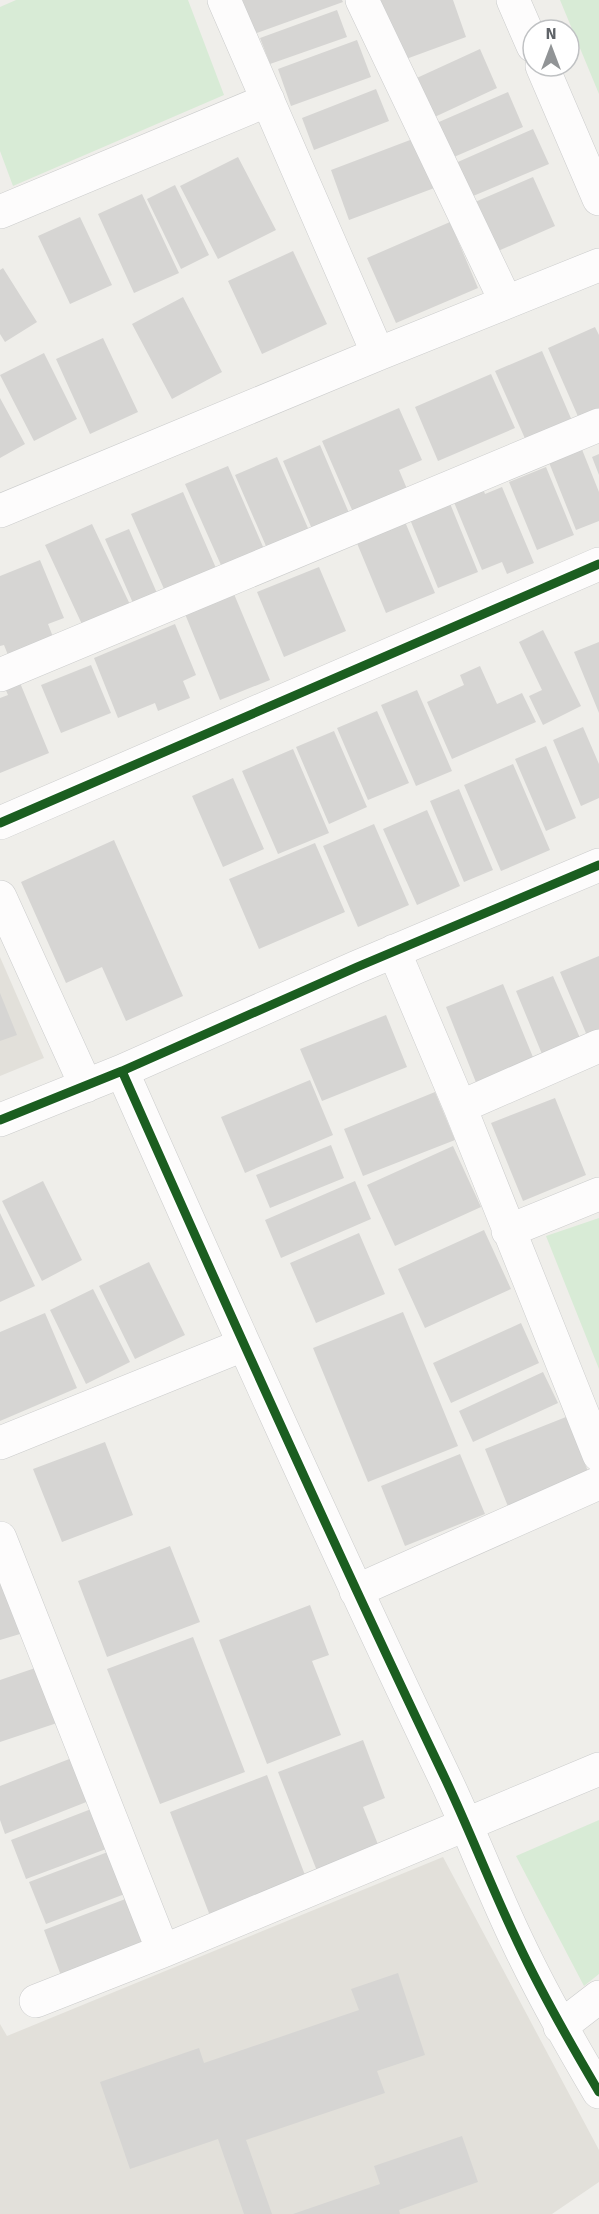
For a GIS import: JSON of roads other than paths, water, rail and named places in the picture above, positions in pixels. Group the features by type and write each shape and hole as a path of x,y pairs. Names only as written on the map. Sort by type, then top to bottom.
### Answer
{"street":[{"path":"224,0 378,354"},
{"path":"362,0 506,302"},
{"path":"513,0 521,18"},
{"path":"547,78 599,199"},
{"path":"3,200 268,100"},
{"path":"0,511 599,265"},
{"path":"0,675 599,425"},
{"path":"0,823 599,564"},
{"path":"0,1120 122,1071 394,951 599,865"},
{"path":"0,897 86,1086"},
{"path":"394,951 460,1107 599,1455"},
{"path":"460,1107 599,1046"},
{"path":"122,1071 243,1345 356,1592 467,1825 517,1941 560,2027 599,2092"},
{"path":"508,1231 599,1194"},
{"path":"0,1443 243,1345"},
{"path":"356,1592 599,1484"},
{"path":"0,1538 163,1951"},
{"path":"36,2001 163,1951 599,1768"},
{"path":"560,2027 599,1996"}]}
